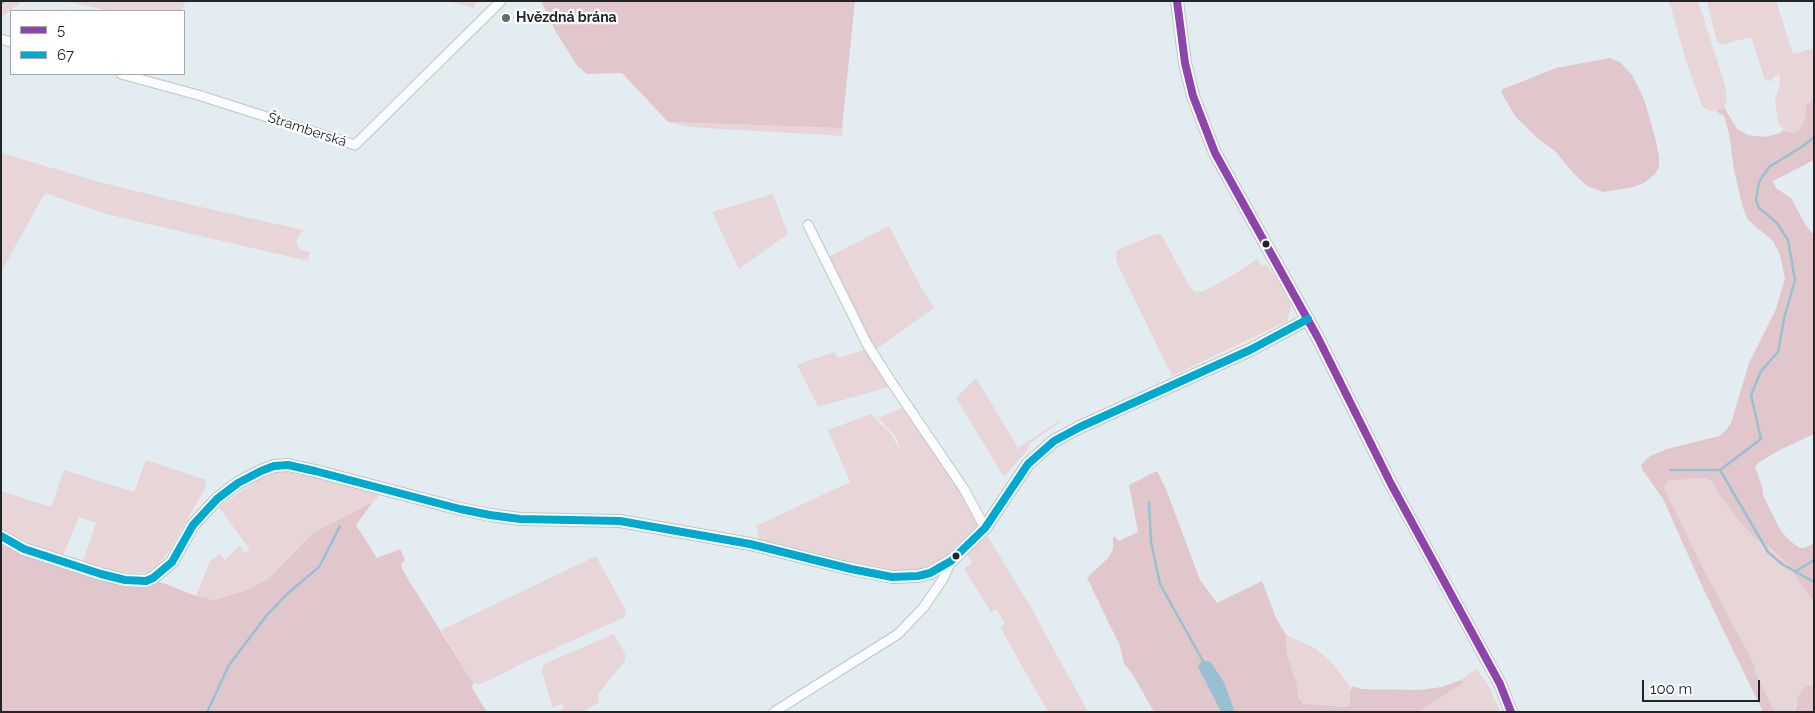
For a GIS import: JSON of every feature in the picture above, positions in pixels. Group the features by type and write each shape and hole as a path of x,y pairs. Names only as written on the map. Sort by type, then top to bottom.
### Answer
{"street":[{"name":"Štramberská","path":"125,75 198,95 355,145 501,1"},
{"path":"1178,1 1185,63 1193,96 1215,153 1308,319 1391,484 1500,684 1511,712"},
{"path":"808,225 867,344 964,489 985,528"},
{"path":"1,536 24,549 101,574 125,580 146,581 153,578 172,562 193,525 217,499 238,483 261,471 274,466 288,465 460,510 520,519 620,522 650,526 750,544 850,569 892,577 918,576 930,573 951,561 985,528 1028,464 1054,441 1080,426 1250,350 1308,319"},
{"path":"774,712 898,634 923,608 943,579 951,561"}],"shaded area":[{"path":"1,1 22,1 10,10 1,18"},
{"path":"64,1 186,1 182,10 105,10"},
{"path":"446,1 477,1 474,8"},
{"path":"541,1 855,1 842,128 668,122 622,73 587,74 578,67 556,32"},
{"path":"1669,1 1698,1 1725,85 1727,101 1721,110 1709,111 1702,106 1687,64"},
{"path":"1707,1 1776,1 1793,54 1814,48 1814,98 1809,102 1806,117 1800,129 1793,133 1787,132 1778,122 1775,100 1780,84 1780,74 1770,82 1768,79 1765,80 1751,37 1722,45 1717,42"},
{"path":"1610,58 1620,62 1632,75 1644,99 1656,141 1659,168 1644,183 1630,188 1603,192 1587,186 1555,151 1538,139 1515,116 1501,92 1503,89 1556,68"},
{"path":"1814,98 1814,160 1773,181 1776,188 1791,198 1806,226 1814,235 1814,434 1780,450 1758,463 1755,467 1762,486 1763,495 1781,531 1800,548 1814,543 1814,603 1787,564 1768,546 1756,539 1739,521 1718,493 1712,481 1704,478 1668,481 1664,488 1702,566 1754,664 1756,674 1775,712 1763,712 1703,588 1663,499 1641,465 1650,456 1667,449 1719,436 1726,430 1731,423 1749,363 1776,309 1785,278 1780,255 1773,241 1748,220 1743,208 1734,170 1729,133 1724,116 1716,111 1724,107 1737,129 1748,135 1766,137 1780,133 1783,130 1793,133 1800,129 1806,117 1806,106"},
{"path":"668,122 842,128 843,136 688,127"},
{"path":"1,153 103,183 304,230 296,243 300,250 310,252 308,261 106,214 45,193 1,272"},
{"path":"773,194 788,234 739,269 712,212"},
{"path":"889,226 934,308 874,351 828,257"},
{"path":"1156,234 1161,234 1191,289 1196,292 1204,291 1257,259 1262,266 1266,264 1279,282 1291,305 1287,321 1172,376 1118,265 1116,257 1116,252 1119,249"},
{"path":"866,349 889,387 818,407 797,365 834,352 838,358"},
{"path":"976,378 1018,448 1060,420 1060,422 1029,444 1028,449 1004,477 956,398"},
{"path":"902,408 911,416 952,476 979,523 950,553 938,562 916,570 889,571 759,540 756,526 850,482 828,430 871,414 890,433 901,451 896,437 878,418"},
{"path":"146,460 206,480 205,489 168,552 156,568 150,572 115,571 83,561 96,523 79,517 63,555 31,544 1,529 1,491 51,507 64,470 134,492"},
{"path":"1157,471 1166,489 1200,580 1217,603 1262,581 1276,618 1286,635 1287,654 1299,698 1304,704 1347,707 1350,691 1353,686 1361,689 1419,690 1442,687 1461,680 1463,683 1419,712 1235,712 1224,682 1211,662 1211,691 1221,712 1154,712 1132,673 1124,664 1120,646 1087,578 1109,557 1113,549 1113,535 1119,541 1138,532 1129,485"},
{"path":"277,472 290,472 317,478 380,495 373,502 314,532 269,578 247,590 215,600 196,596 210,561 220,554 225,560 240,545 244,553 250,550 219,507 256,481"},
{"path":"1704,478 1712,481 1718,493 1739,521 1756,539 1768,546 1787,564 1814,603 1814,686 1808,685 1796,705 1795,712 1775,712 1756,674 1754,664 1702,566 1664,488 1668,481"},
{"path":"373,502 356,525 377,558 400,549 405,560 401,564 403,571 473,683 472,688 487,712 1,712 1,543 153,585 158,582 163,583 196,596 215,600 247,590 269,578 314,532"},
{"path":"984,537 988,537 1029,604 1088,712 1048,712 1000,627 1005,624 997,609 991,612 964,569 972,563 967,555"},
{"path":"596,556 626,611 625,617 494,678 480,684 473,683 441,630"},
{"path":"614,634 625,653 625,661 598,694 599,702 583,712 557,712 564,707 562,704 553,708 542,671 544,664"},
{"path":"1286,635 1315,648 1332,663 1351,687 1347,707 1309,705 1301,701 1287,654"},
{"path":"1476,669 1487,683 1501,712 1419,712 1463,683 1461,680"},
{"path":"1808,685 1814,686 1814,712 1795,712 1800,692"}],"water":[{"path":"1202,660 1211,662 1224,682 1235,712 1221,712 1198,667"}],"waterway":[{"path":"1,3 5,1"},
{"path":"1814,137 1769,167 1759,182 1756,200 1759,208 1777,223 1788,240 1795,280 1784,319 1778,352 1761,371 1751,395 1761,439 1720,470 1768,552 1782,564 1814,582"},
{"path":"1670,470 1720,470"},
{"path":"1149,502 1151,542 1160,584 1204,663"},
{"path":"207,712 229,665 267,615 287,594 319,567 340,526"},
{"path":"1796,571 1814,560"}],"transit line":[{"name":"5","path":"1177,1 1185,63 1193,96 1215,153 1318,338 1391,484 1500,684 1511,712"},
{"name":"67","path":"1,536 24,549 101,574 125,580 146,581 153,578 172,562 193,525 217,499 238,483 261,471 274,466 288,465 490,515 520,519 620,521 750,544 892,577 918,576 930,573 951,561 985,528 1028,464 1054,441 1080,427 1250,350 1308,319"}],"place":[{"name":"Hvězdná brána","path":"506,18"}]}
